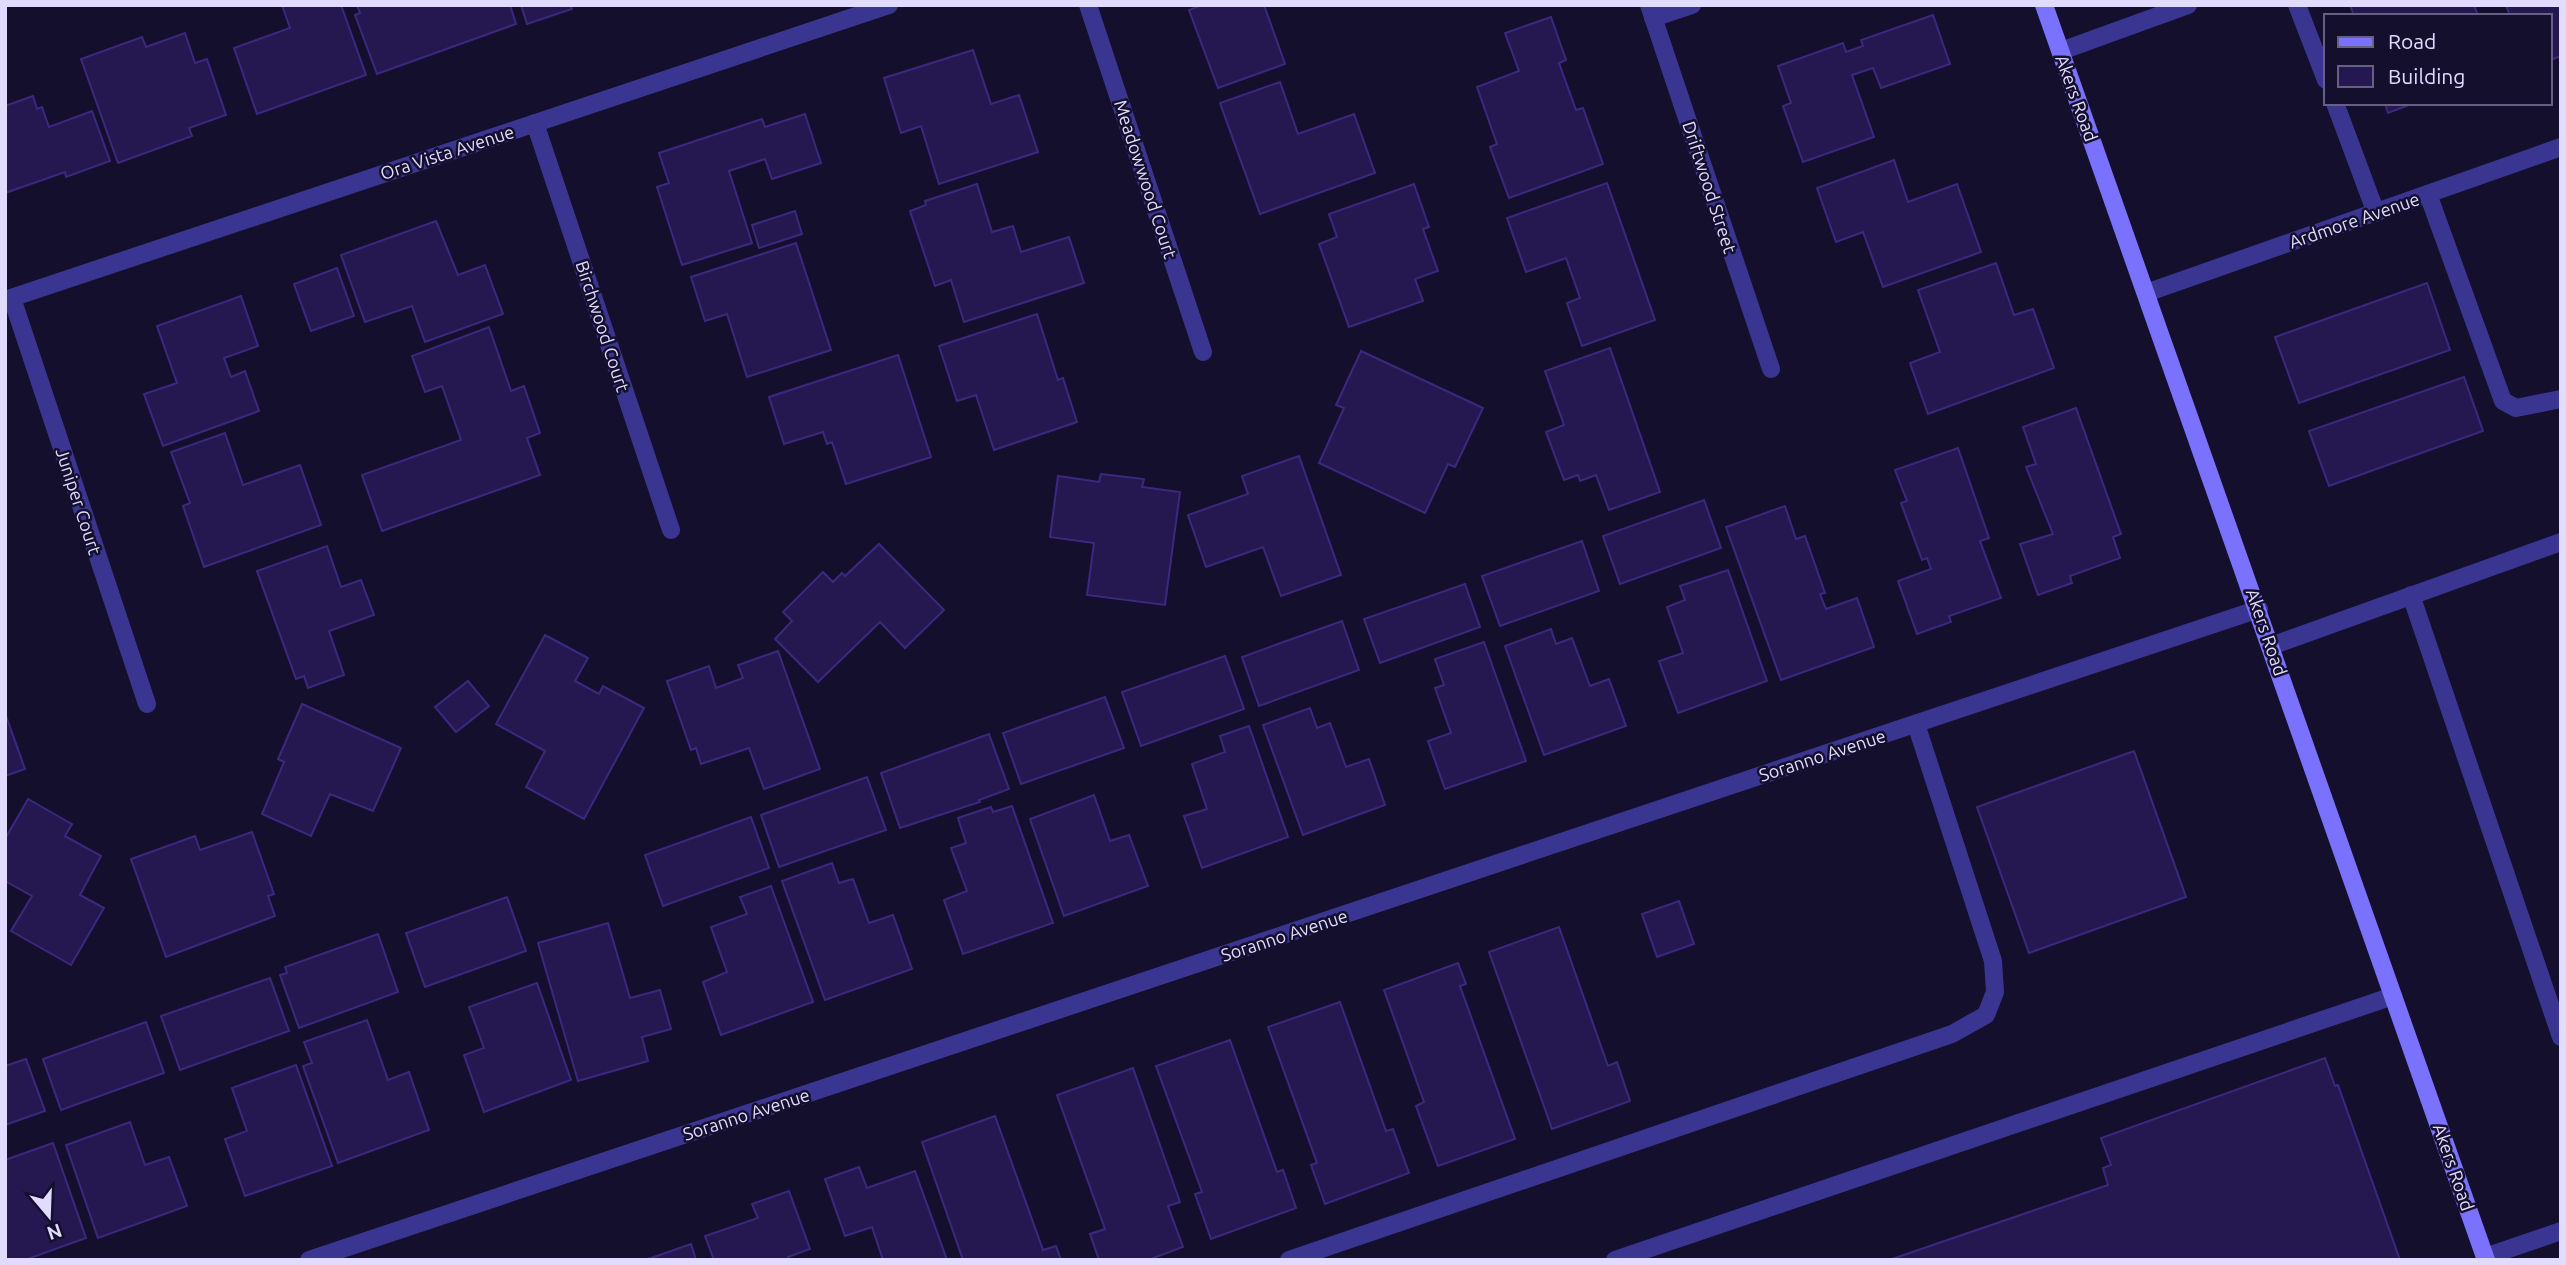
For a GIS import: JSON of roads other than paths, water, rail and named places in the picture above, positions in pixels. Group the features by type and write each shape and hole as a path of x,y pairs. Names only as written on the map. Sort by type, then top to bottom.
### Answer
{"street":[{"name":"Ora Vista Avenue","path":"8,299 889,5"},
{"name":"Meadowwood Court","path":"1088,5 1203,352"},
{"path":"1651,12 1692,5"},
{"name":"Akers Road","path":"2044,5 2486,1258"},
{"path":"2061,51 2188,5"},
{"path":"2298,5 2324,75"},
{"name":"Driftwood Street","path":"1651,12 1770,369"},
{"path":"2336,105 2376,213"},
{"name":"Birchwood Court","path":"535,123 671,530"},
{"name":"Ardmore Avenue","path":"2146,293 2561,147"},
{"path":"2428,194 2503,401 2516,408 2561,399"},
{"name":"Juniper Court","path":"8,299 147,704"},
{"path":"2272,646 2561,542"},
{"path":"2411,595 2561,1037"},
{"name":"Soranno Avenue","path":"309,1260 2259,609"},
{"path":"1289,1260 1952,1034 1986,1015 1995,992 1993,961 1916,723"},
{"path":"1615,1260 2393,996"},
{"path":"2486,1258 2561,1231"}]}
